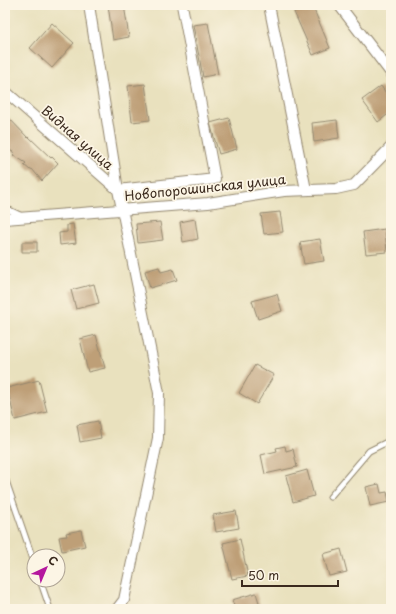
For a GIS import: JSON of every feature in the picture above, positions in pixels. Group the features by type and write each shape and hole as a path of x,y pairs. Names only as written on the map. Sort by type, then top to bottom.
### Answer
{"street":[{"path":"89,5 118,190 156,378 159,401 158,438 124,600 117,609"},
{"path":"118,190 215,179 182,5"},
{"path":"270,5 306,190"},
{"path":"340,5 391,73"},
{"name":"Видная улица","path":"5,91 118,190"},
{"name":"Новопорошинская улица","path":"5,219 23,216 208,203 284,191 336,189 354,184 391,147"}],"lane":[{"path":"5,208 23,216"},
{"path":"330,497 369,451 391,440"},
{"path":"5,478 29,548"},
{"path":"43,588 50,609"}],"building":[{"path":"108,5 124,5 129,37 113,40"},
{"path":"312,5 330,48 313,55 294,12"},
{"path":"52,23 74,43 52,68 30,48"},
{"path":"208,23 218,74 203,77 193,25"},
{"path":"145,84 150,120 132,122 128,86"},
{"path":"381,86 391,100 391,112 378,122 362,100"},
{"path":"5,116 7,116 28,138 29,137 58,163 42,181 32,169 30,170 24,165 26,163 13,155 15,153 5,148"},
{"path":"229,118 237,149 219,154 210,123"},
{"path":"337,120 339,138 314,142 312,123"},
{"path":"280,212 283,232 264,234 261,214"},
{"path":"195,219 198,239 183,242 180,222"},
{"path":"160,222 163,240 138,243 136,224"},
{"path":"73,224 76,243 60,245 59,233 67,232 67,225"},
{"path":"385,229 387,252 366,254 363,232"},
{"path":"320,239 324,261 304,264 300,242"},
{"path":"22,242 37,242 37,252 22,252"},
{"path":"159,267 161,272 173,269 177,280 150,288 145,271"},
{"path":"94,284 99,303 76,309 71,290"},
{"path":"277,294 282,311 258,319 252,301"},
{"path":"96,335 105,368 88,372 80,339"},
{"path":"255,365 274,375 257,404 239,393"},
{"path":"39,380 47,412 15,420 7,388"},
{"path":"98,421 101,438 80,442 77,425"},
{"path":"285,446 286,451 293,449 297,467 265,474 261,455 277,451 276,448"},
{"path":"307,470 314,496 293,502 286,476"},
{"path":"379,484 381,493 387,492 389,502 370,506 366,487"},
{"path":"236,511 239,528 216,532 213,515"},
{"path":"81,530 85,546 66,550 66,548 61,548 59,537 67,536 66,533"},
{"path":"240,539 248,576 232,579 223,543"},
{"path":"341,549 347,572 329,576 323,554"},
{"path":"256,593 261,609 235,609 232,600"}]}
